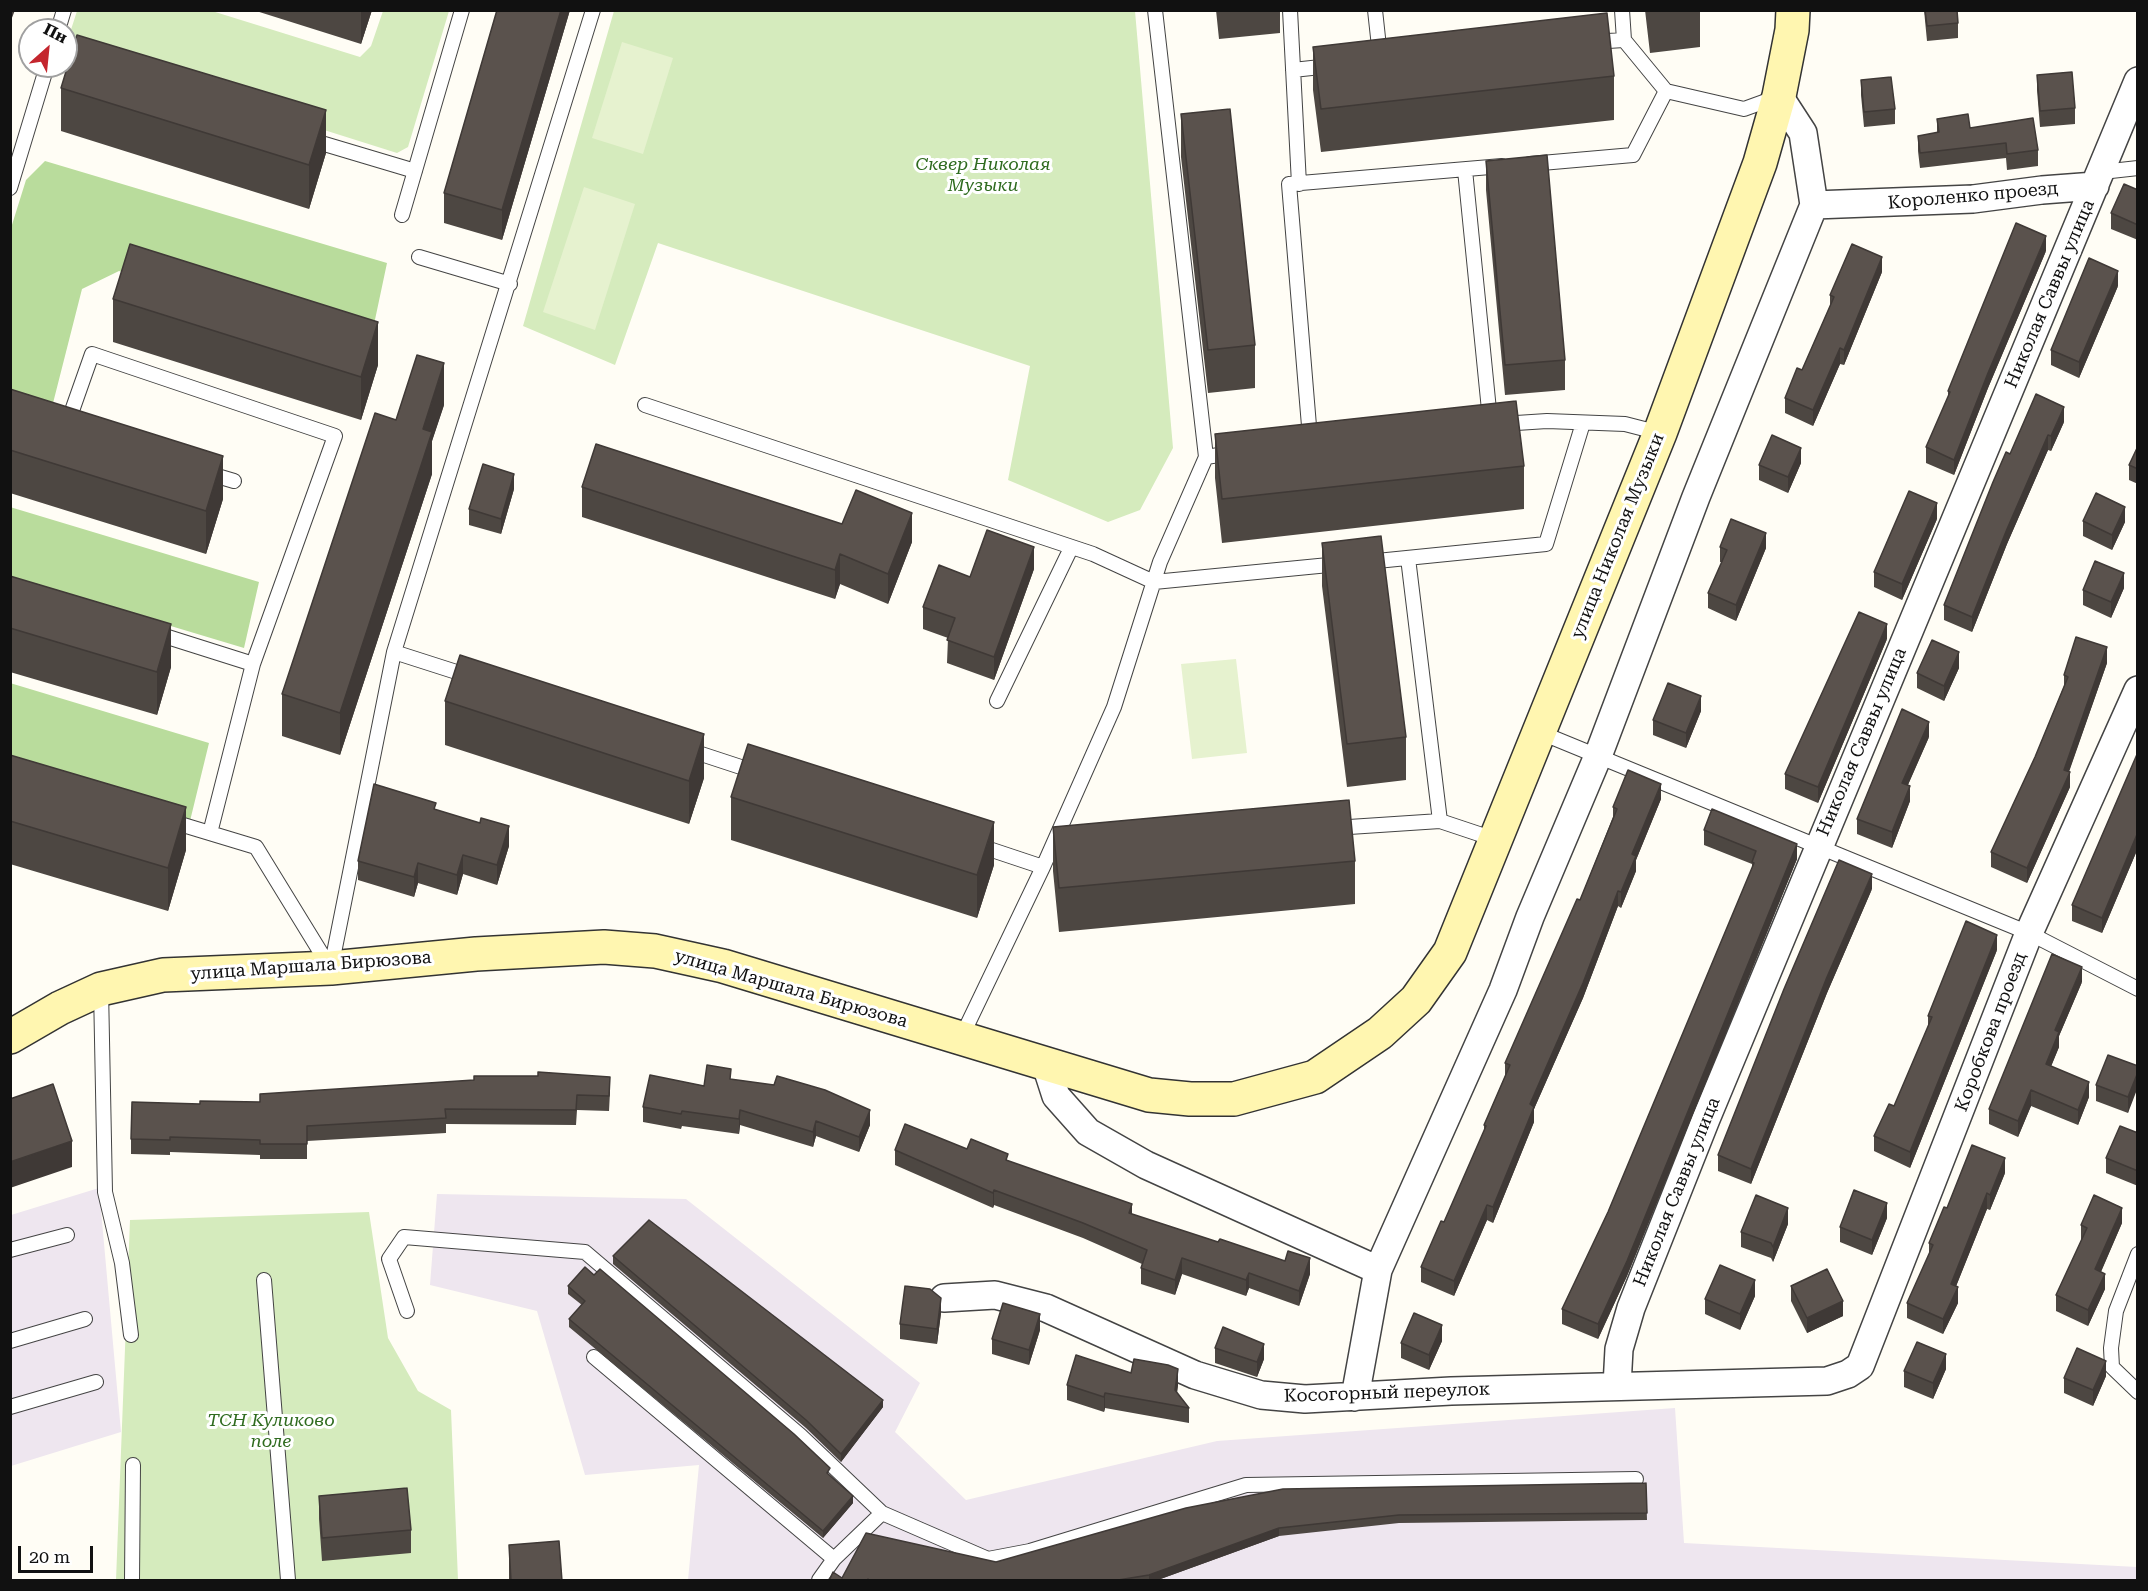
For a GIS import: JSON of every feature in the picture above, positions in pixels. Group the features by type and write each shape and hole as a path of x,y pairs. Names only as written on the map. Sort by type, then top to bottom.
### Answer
{"main road":[{"name":"улица Николая Музыки","path":"1380,1033 1416,1000 1450,952 1497,840 1538,732 1660,433 1760,163 1779,96 1792,30 1793,10"},
{"name":"улица Маршала Бирюзова","path":"10,1037 60,1008 101,989 163,975 331,968 592,947 655,951 723,966 1149,1095 1190,1099 1234,1099 1315,1077 1380,1033"}],"street":[{"name":"Николая Саввы улица","path":"1617,1386 1618,1349 1631,1308 1819,846 2133,93"},
{"path":"1355,1397 1378,1270 1503,990 1530,916 1598,756 1696,497 1814,205 1803,133 1779,96"},
{"name":"Короленко проезд","path":"1814,205 1973,199 2042,190 2098,179"},
{"name":"Коробкова проезд","path":"1848,1374 1860,1366 2029,933 2138,690"},
{"path":"1046,1065 1056,1096 1088,1132 1146,1165 1378,1270"},
{"name":"Косогорный переулок","path":"944,1298 995,1295 1046,1308 1195,1375 1261,1395 1305,1399 1451,1391 1827,1381 1848,1374"}],"lane":[{"path":"402,215 462,10"},
{"path":"331,968 394,652 510,284 593,10"},
{"path":"961,1038 1043,867 1114,707 1154,582 1206,458 1155,10"},
{"path":"1290,10 1299,184"},
{"path":"1375,10 1380,61"},
{"path":"1622,10 1624,40 1666,91 1744,109 1779,96"},
{"path":"1578,44 1624,40"},
{"path":"1293,70 1348,64"},
{"path":"10,188 43,78"},
{"path":"1333,437 1305,440 1289,184 1633,155 1666,91"},
{"path":"303,137 415,171"},
{"path":"2098,179 2138,168"},
{"path":"1465,170 1485,425 1547,421 1625,424 1660,433"},
{"path":"419,256 510,284"},
{"path":"66,427 92,354 335,436 253,664 210,833"},
{"path":"645,405 1093,554 1154,582 1546,544 1583,423"},
{"path":"1206,458 1241,451"},
{"path":"189,467 234,482"},
{"path":"997,701 1071,548"},
{"path":"1408,558 1440,821"},
{"path":"143,629 253,664"},
{"path":"394,652 485,682"},
{"path":"1538,732 2029,933 2138,989"},
{"path":"667,742 770,776"},
{"path":"154,816 256,847 331,968"},
{"path":"1322,829 1440,821 1497,840"},
{"path":"963,841 1043,867"},
{"path":"1050,847 1074,845"},
{"path":"101,989 105,1192 122,1263 131,1335"},
{"path":"10,1250 67,1235"},
{"path":"407,1311 389,1259 404,1238 585,1252 800,1435 882,1513 988,1559 1030,1551 1246,1485 1636,1479"},
{"path":"2138,1254 2116,1311 2111,1348 2112,1367 2138,1392"},
{"path":"264,1280 288,1581"},
{"path":"10,1341 86,1319"},
{"path":"594,1357 834,1559"},
{"path":"10,1407 96,1382"},
{"path":"132,1581 133,1465"},
{"path":"819,1581 834,1559 882,1513"}],"shaded area":[{"path":"99,1188 121,1432 11,1466 11,1215"},
{"path":"437,1194 686,1199 920,1383 895,1432 966,1500 1217,1441 1675,1408 1684,1543 2137,1567 2137,1580 688,1580 699,1465 585,1475 537,1311 430,1285"}],"green space":[{"path":"77,11 212,11 360,57 371,46 383,11 449,11 408,147 397,153 78,52 78,18 75,18"},
{"name":"Сквер Николая Музыки","path":"614,11 1135,11 1173,448 1140,510 1108,522 1008,480 1030,366 658,243 615,365 523,326"},
{"path":"622,42 673,58 643,154 592,138"},
{"path":"45,161 387,263 369,348 119,271 82,289 51,411 11,399 11,228 26,180"},
{"path":"584,187 635,204 595,330 543,312"},
{"path":"10,507 259,582 244,648 11,578"},
{"path":"1236,659 1247,753 1192,759 1181,664"},
{"path":"10,683 209,743 190,821 11,763"},
{"name":"ТСН Куликово поле","path":"369,1212 388,1338 418,1391 451,1410 458,1580 116,1580 130,1220"}],"building":[{"path":"497,10 561,10 502,210 444,193"},
{"path":"1925,10 1957,10 1958,23 1927,26"},
{"path":"1607,13 1614,76 1321,109 1313,47"},
{"path":"78,35 326,110 309,165 61,88 64,78 78,78"},
{"path":"2072,72 2075,108 2040,111 2037,75"},
{"path":"1891,77 1895,109 1864,112 1861,80"},
{"path":"1230,109 1255,345 1208,350 1181,114"},
{"path":"1968,114 1970,128 2033,118 2038,150 2007,154 2006,143 1920,153 1918,136 1939,132 1937,119"},
{"path":"1547,155 1565,360 1505,365 1486,161"},
{"path":"2124,184 2138,190 2138,225 2111,213"},
{"path":"2016,223 2046,236 1954,460 1926,447"},
{"path":"130,244 378,322 361,377 113,299"},
{"path":"1852,244 1882,257 1844,350 1840,348 1813,410 1785,398 1797,368 1802,370 1834,297 1830,295"},
{"path":"2089,258 2118,271 2079,362 2051,350"},
{"path":"417,355 444,363 423,429 432,432 340,713 282,694 375,413 396,420"},
{"path":"10,389 223,456 206,511 10,450"},
{"path":"2036,394 2064,407 2051,436 2048,435 1972,617 1944,605 2006,452 2010,454"},
{"path":"1516,401 1524,466 1222,499 1215,434"},
{"path":"1772,435 1801,448 1788,477 1759,465"},
{"path":"596,444 842,524 856,490 912,513 888,574 840,554 835,570 582,487"},
{"path":"2138,446 2138,469 2129,465"},
{"path":"483,464 514,474 501,519 469,509"},
{"path":"1909,491 1937,503 1902,584 1874,572"},
{"path":"2096,493 2125,507 2112,535 2083,521"},
{"path":"1731,519 1766,533 1736,605 1708,593 1727,550 1720,547"},
{"path":"987,530 1034,547 994,657 947,640 955,618 923,607 939,565 970,577"},
{"path":"1381,536 1406,737 1347,744 1322,543"},
{"path":"2095,561 2124,573 2111,602 2083,590"},
{"path":"10,576 171,624 157,672 10,628"},
{"path":"1859,612 1887,624 1818,787 1785,774"},
{"path":"2076,637 2107,647 2064,770 2070,772 2027,868 1991,852 2035,757 2068,677 2064,675"},
{"path":"1932,640 1959,652 1944,686 1917,673"},
{"path":"460,655 704,734 689,781 445,701"},
{"path":"1668,683 1701,696 1686,733 1653,720"},
{"path":"1902,709 1929,722 1902,783 1910,786 1892,832 1857,819"},
{"path":"748,744 994,822 977,875 731,797"},
{"path":"2138,752 2138,832 2102,918 2072,905"},
{"path":"10,755 186,807 168,868 10,821"},
{"path":"1628,770 1661,784 1632,854 1636,856 1621,892 1618,891 1583,983 1530,1104 1534,1107 1493,1207 1487,1205 1454,1281 1421,1267 1441,1221 1444,1222 1486,1126 1484,1125 1510,1065 1505,1063 1577,899 1580,900 1617,809 1613,807"},
{"path":"374,784 436,803 434,809 480,823 481,818 509,826 497,865 463,855 457,875 418,863 414,877 358,861"},
{"path":"1349,800 1355,861 1059,888 1053,827"},
{"path":"1712,809 1797,844 1627,1261 1598,1324 1562,1309 1608,1212 1754,863 1752,862 1756,851 1704,830"},
{"path":"1839,860 1872,874 1827,977 1751,1169 1718,1155 1784,989"},
{"path":"1966,921 1997,935 1910,1152 1874,1136 1889,1104 1894,1106 1932,1017 1928,1016"},
{"path":"2052,954 2082,967 2055,1030 2059,1032 2046,1064 2089,1082 2078,1110 2031,1090 2018,1121 1989,1109"},
{"path":"2108,1055 2138,1066 2138,1072 2128,1097 2096,1085"},
{"path":"707,1065 731,1069 730,1079 774,1085 777,1076 825,1090 870,1110 859,1137 816,1121 813,1132 740,1110 739,1119 682,1111 681,1114 643,1107 650,1075 704,1086"},
{"path":"538,1072 610,1077 609,1096 577,1095 576,1110 445,1109 446,1118 307,1126 307,1144 260,1144 260,1140 170,1137 170,1140 131,1139 132,1102 200,1104 200,1101 260,1102 260,1094 474,1080 474,1076 538,1076"},
{"path":"53,1084 72,1141 10,1162 10,1099"},
{"path":"905,1124 967,1149 971,1139 1008,1154 1006,1160 1132,1204 1129,1213 1218,1242 1220,1239 1285,1261 1288,1251 1310,1258 1299,1291 1249,1273 1246,1280 1182,1258 1175,1280 1141,1268 1147,1250 994,1190 993,1193 895,1150"},
{"path":"2120,1126 2138,1133 2138,1171 2106,1158"},
{"path":"1972,1145 2005,1158 1990,1195 1987,1193 1951,1284 1958,1287 1943,1319 1907,1303 1933,1245 1929,1243 1944,1207 1947,1208"},
{"path":"1854,1190 1887,1203 1872,1240 1840,1227"},
{"path":"1756,1195 1788,1208 1773,1247 1771,1243 1741,1232"},
{"path":"2094,1195 2122,1208 2095,1269 2105,1274 2088,1310 2056,1295 2087,1228 2081,1225"},
{"path":"649,1220 883,1400 841,1454 806,1420 613,1256"},
{"path":"1720,1265 1755,1280 1740,1314 1705,1299"},
{"path":"585,1267 594,1275 600,1269 794,1434 830,1468 827,1473 853,1496 823,1531 569,1319 585,1301 568,1286"},
{"path":"1827,1269 1843,1301 1807,1318 1791,1286"},
{"path":"905,1286 930,1289 941,1298 937,1329 900,1324"},
{"path":"1003,1303 1040,1314 1029,1350 992,1339"},
{"path":"1414,1313 1442,1325 1429,1355 1401,1343"},
{"path":"1223,1327 1264,1344 1257,1362 1215,1348"},
{"path":"1917,1342 1946,1354 1933,1383 1904,1371"},
{"path":"2077,1348 2106,1361 2093,1390 2064,1378"},
{"path":"1076,1355 1131,1373 1134,1359 1178,1369 1175,1390 1189,1408 1105,1393 1104,1397 1067,1385"},
{"path":"1646,1483 1647,1513 1399,1515 1279,1528 1149,1575 1112,1581 871,1581 868,1579 867,1581 829,1581 833,1572 842,1578 866,1533 996,1562 1186,1508 1283,1489"},
{"path":"407,1488 411,1530 322,1538 319,1496"},
{"path":"559,1541 562,1581 511,1581 509,1545"}]}
